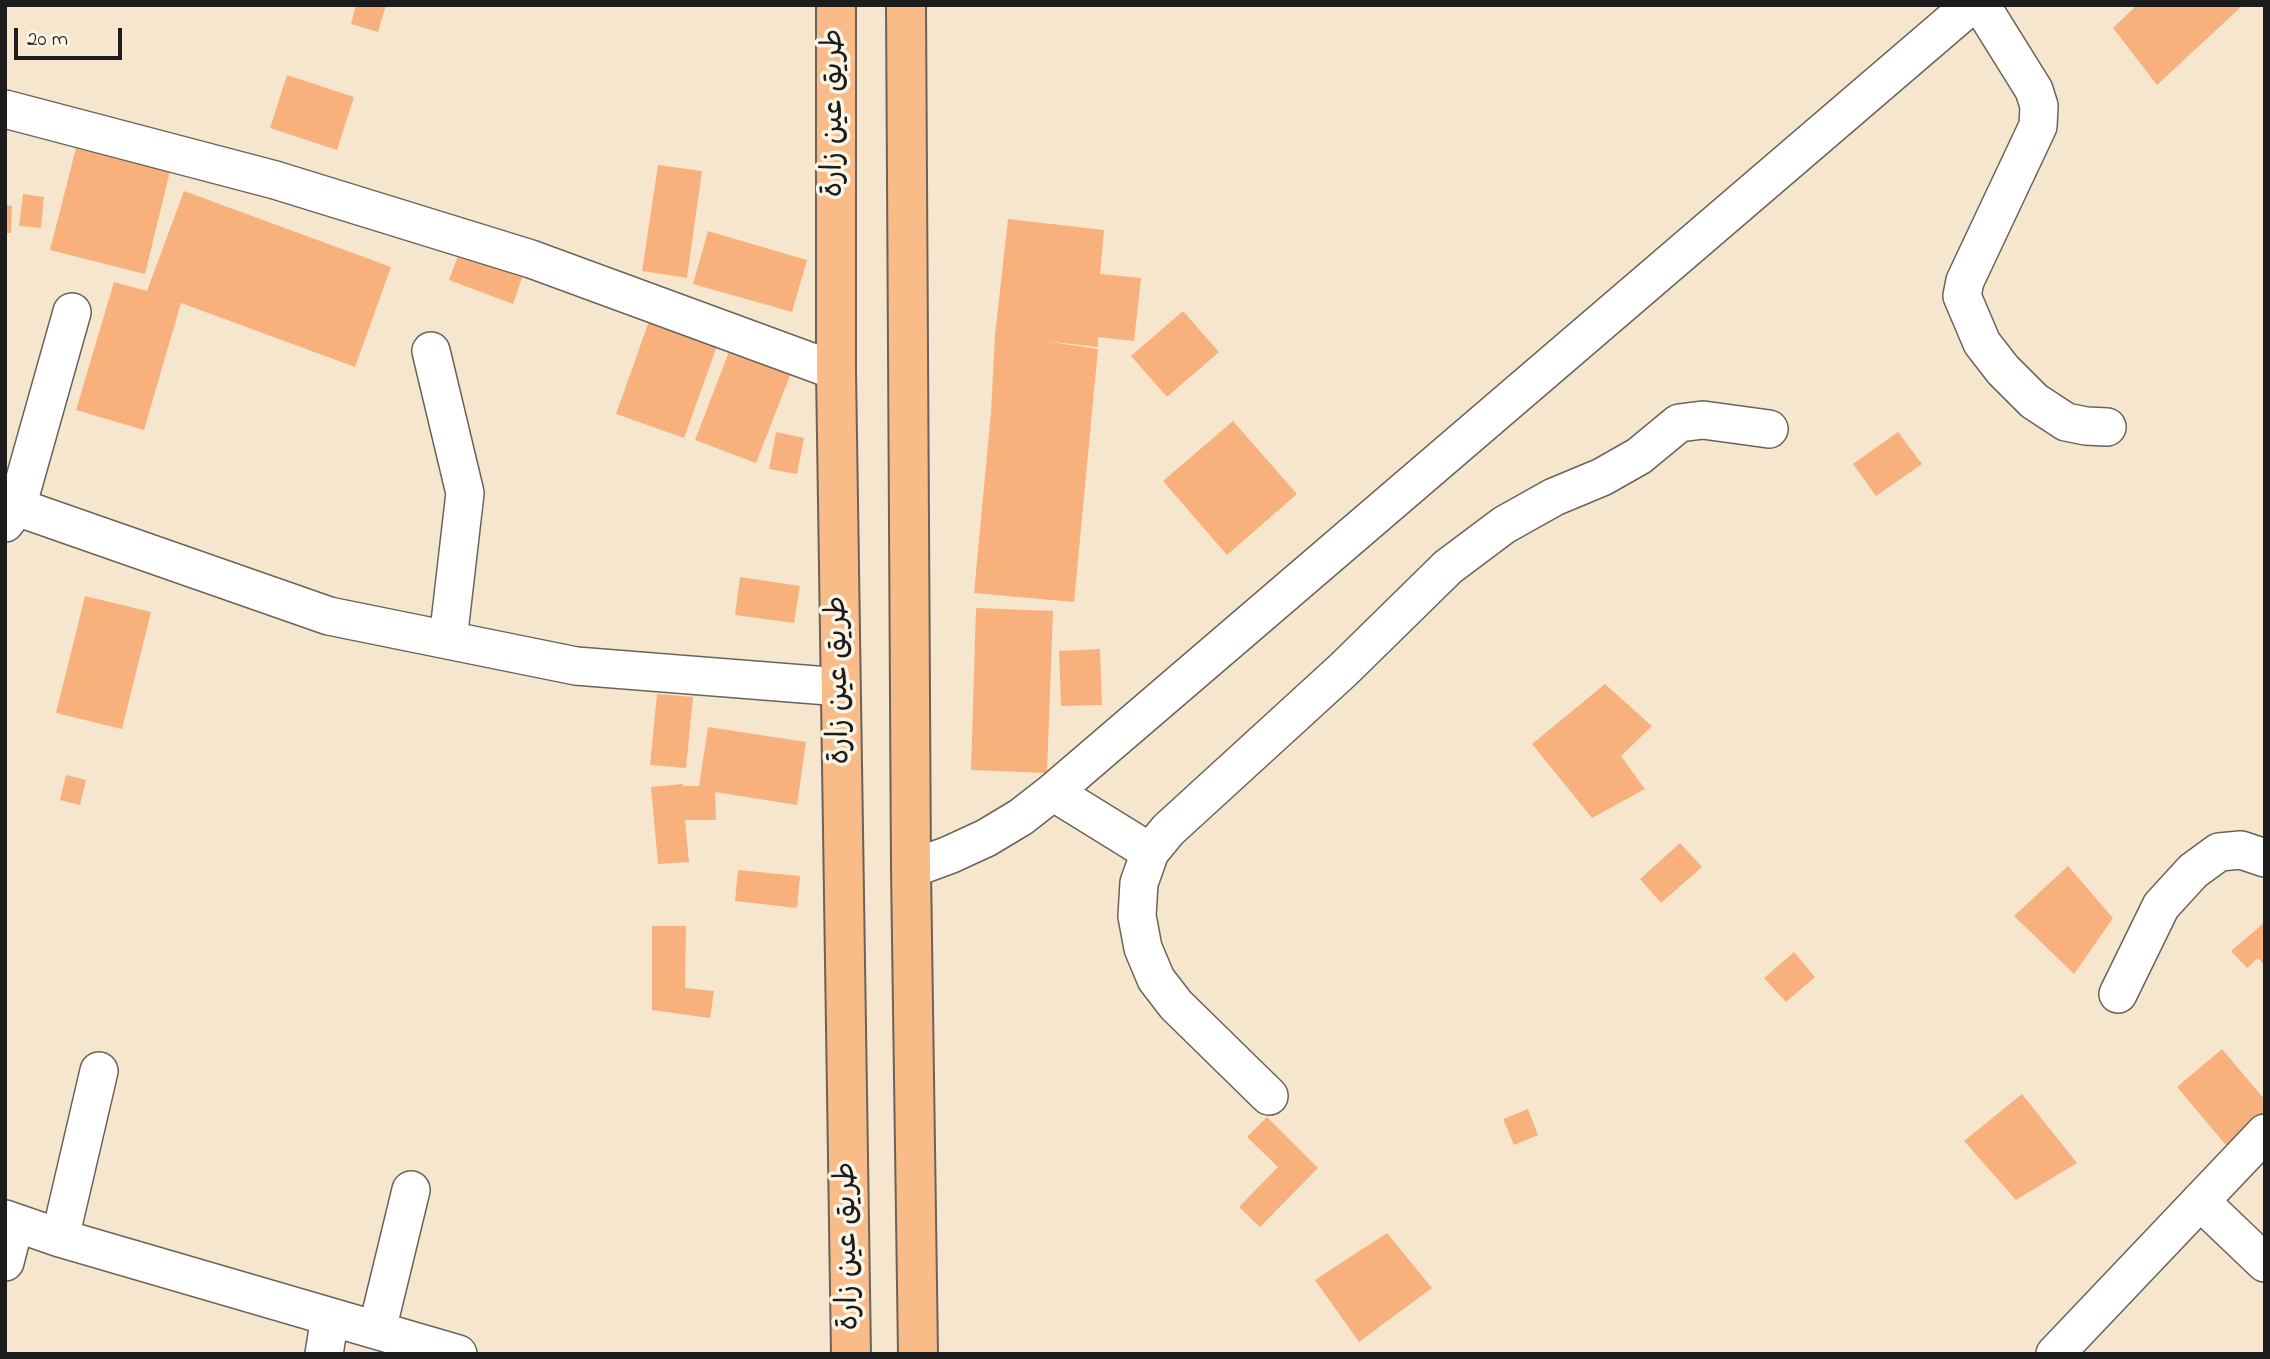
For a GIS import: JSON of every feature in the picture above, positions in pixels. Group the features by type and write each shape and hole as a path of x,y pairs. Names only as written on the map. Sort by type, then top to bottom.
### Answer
{"main road":[{"name":"طريق عين زارة","path":"836,5 836,371 851,1354"},
{"path":"906,5 911,869 918,1354"}],"street":[{"path":"911,869 986,838 1021,817 1053,792 1971,5"},
{"path":"1981,5 2034,90 2039,106 2038,127 1965,281 1962,296 1982,343 2003,370 2034,401 2066,422 2107,427"},
{"path":"5,109 275,180 531,259 836,371"},
{"path":"72,312 11,515 329,616 576,666 841,687"},
{"path":"431,351 465,493 448,640"},
{"path":"1269,1096 1176,1005 1156,979 1143,948 1137,916 1139,883 1150,852 1168,830 1343,670 1448,567 1494,531 1528,510 1602,477 1639,456 1679,423 1703,420 1769,429"},
{"path":"1053,792 1150,852"},
{"path":"2118,994 2161,906 2193,871 2219,852 2241,850 2265,858"},
{"path":"60,1238 99,1071"},
{"path":"2055,1354 2265,1133"},
{"path":"377,1330 411,1190"},
{"path":"2200,1201 2265,1263"},
{"path":"5,1262 10,1221 458,1354"},
{"path":"324,1354 330,1317"}],"building":[{"path":"356,5 386,5 378,32 351,24"},
{"path":"2137,5 2243,5 2157,85 2113,28"},
{"path":"287,75 354,97 337,150 270,128"},
{"path":"76,148 170,171 145,274 50,250"},
{"path":"658,165 702,171 687,278 642,271"},
{"path":"184,191 391,267 355,367 181,303 144,430 76,410 114,282 147,291"},
{"path":"23,194 44,197 41,228 19,226"},
{"path":"5,205 12,206 11,233 5,233"},
{"path":"1008,219 1104,230 1100,274 1141,278 1134,341 1098,337 1098,347 1044,341 1098,349 1074,602 974,593 991,412 995,335"},
{"path":"708,231 807,260 792,312 693,284"},
{"path":"462,245 525,269 513,304 449,280"},
{"path":"1183,311 1219,352 1167,397 1131,356"},
{"path":"649,321 717,346 684,438 616,414"},
{"path":"730,349 791,373 756,463 695,440"},
{"path":"1233,421 1297,494 1227,555 1163,481"},
{"path":"776,432 804,438 797,474 769,469"},
{"path":"1898,432 1922,464 1876,496 1853,464"},
{"path":"740,577 800,586 794,623 735,615"},
{"path":"85,596 151,612 122,729 56,713"},
{"path":"976,608 1053,611 1047,773 971,770"},
{"path":"1100,649 1102,705 1061,706 1059,651"},
{"path":"1605,684 1652,726 1621,756 1645,789 1592,818 1532,744"},
{"path":"657,694 693,697 686,768 650,765"},
{"path":"708,727 806,742 797,805 715,792 716,820 685,820 689,862 658,864 651,787 683,784 699,786"},
{"path":"66,775 86,780 80,805 60,800"},
{"path":"1680,843 1702,867 1661,903 1640,879"},
{"path":"2068,866 2113,918 2074,974 2014,916"},
{"path":"738,870 800,876 797,908 735,901"},
{"path":"2265,922 2265,966 2258,958 2247,968 2231,951"},
{"path":"652,926 686,926 685,988 714,991 710,1018 652,1010"},
{"path":"1794,952 1815,977 1786,1002 1764,978"},
{"path":"2222,1049 2265,1100 2265,1121 2230,1150 2177,1087"},
{"path":"2022,1094 2077,1163 2016,1200 1964,1141"},
{"path":"1528,1109 1538,1135 1514,1145 1503,1119"},
{"path":"1267,1117 1318,1168 1260,1227 1239,1207 1278,1167 1247,1137"},
{"path":"1387,1233 1432,1288 1359,1342 1315,1280"}]}
